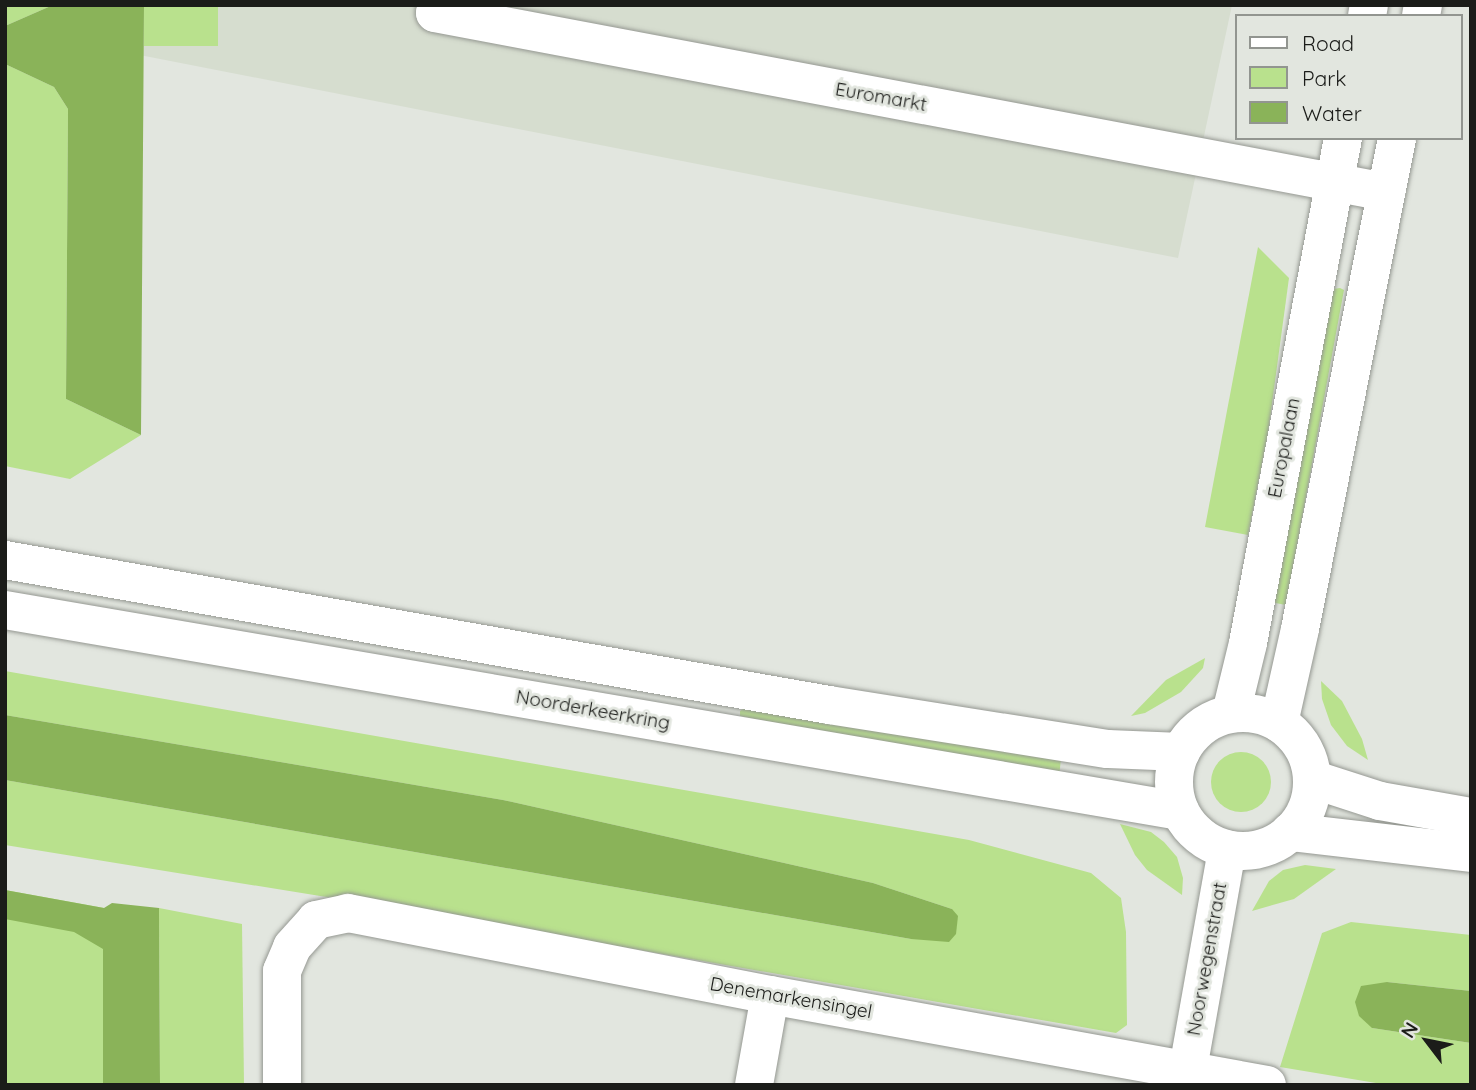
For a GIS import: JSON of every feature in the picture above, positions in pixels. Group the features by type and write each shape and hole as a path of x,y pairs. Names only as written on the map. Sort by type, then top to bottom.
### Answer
{"street":[{"name":"Euromarkt","path":"437,5 435,13 449,16 1335,182"},
{"name":"Europalaan","path":"1231,713 1248,643 1343,140"},
{"path":"1279,723 1397,140"},
{"path":"1335,182 1386,192"},
{"path":"5,560 829,705 1108,749 1181,752"},
{"name":"Noorderkeerkring","path":"5,610 1180,811"},
{"path":"1231,713 1255,714 1279,723 1302,747 1312,779 1307,808 1290,832 1261,848 1227,849 1205,839 1180,811 1174,782 1181,752 1201,726 1231,713"},
{"path":"1312,779 1380,801 1471,817"},
{"path":"1290,832 1471,853"},
{"name":"Noorwegenstraat","path":"1188,1069 1227,849"},
{"name":"Denemarkensingel","path":"282,1085 282,971 292,947 316,920 348,913 770,995 1267,1085"},
{"path":"754,1085 770,995"}],"shaded area":[{"path":"109,5 1232,5 1178,258 109,49"}],"green space":[{"path":"5,5 53,5 5,26"},
{"path":"144,5 218,5 218,46 144,46"},
{"path":"5,64 54,87 68,109 66,399 141,435 70,479 5,466"},
{"path":"1258,247 1289,278 1268,433 1248,535 1205,527"},
{"path":"1333,289 1344,290 1286,605 1264,601"},
{"path":"1205,658 1203,668 1181,692 1145,713 1131,716 1166,680"},
{"path":"5,671 969,840 1091,873 1121,898 1126,932 1127,1025 1116,1033 462,919 5,845 5,780 911,939 952,909 873,883 503,800 5,715"},
{"path":"1321,681 1342,701 1362,739 1368,760 1347,746 1331,725 1322,699"},
{"path":"747,707 1061,758 1059,778 740,716 740,711"},
{"path":"1241,752 1258,757 1266,765 1271,782 1266,799 1258,807 1241,812 1224,807 1216,799 1211,782 1216,765 1224,757"},
{"path":"1120,824 1151,832 1164,842 1177,857 1183,878 1182,895 1147,870 1135,855"},
{"path":"1305,865 1336,869 1294,899 1252,911 1269,881 1283,870"},
{"path":"5,890 104,908 103,1085 5,1085"},
{"path":"159,908 242,924 244,1085 160,1085"},
{"path":"1351,922 1471,935 1471,991 1387,982 1372,1028 1471,1043 1471,1085 1388,1085 1280,1067 1322,933"}],"water":[{"path":"53,5 144,5 141,435 66,399 68,109 54,87 5,64 5,26"},
{"path":"5,715 503,800 873,883 952,909 958,916 956,934 949,942 911,939 5,780"},
{"path":"5,890 104,908 112,903 159,908 160,1085 103,1085 103,949 74,932 5,919"},
{"path":"1387,982 1471,991 1471,1043 1372,1028 1359,1016 1355,1002 1361,986"}]}
